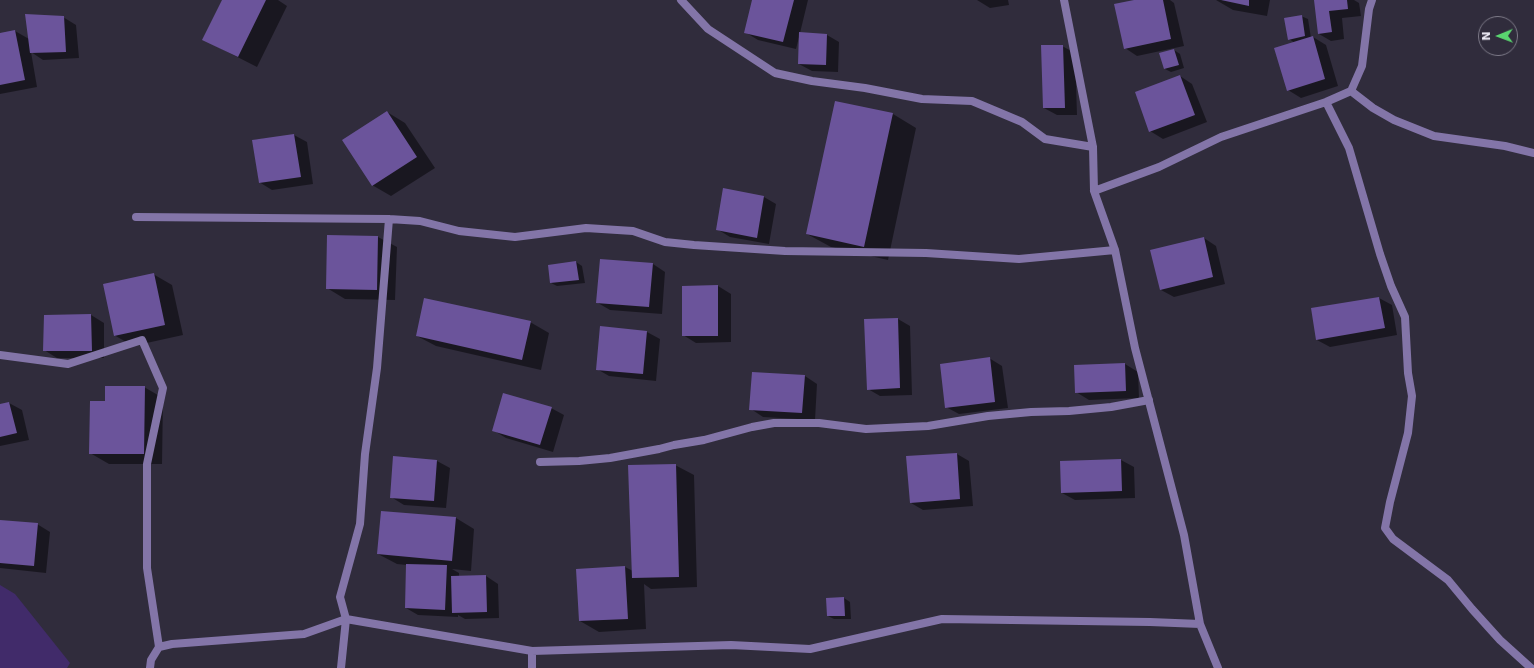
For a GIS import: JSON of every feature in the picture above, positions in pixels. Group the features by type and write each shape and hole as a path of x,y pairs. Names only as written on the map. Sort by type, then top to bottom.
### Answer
{"street":[{"path":"681,0 708,29 775,73 812,81 865,88 922,99 972,101 1022,122 1045,140 1092,147"},
{"path":"1064,0 1092,147 1094,190 1115,250 1135,348 1184,535 1200,624 1218,668"},
{"path":"1094,190 1159,167 1221,137 1326,102 1352,91 1362,66 1369,9 1372,0"},
{"path":"1352,91 1373,108 1394,120 1434,136 1505,146 1534,153"},
{"path":"1326,102 1349,148 1380,254 1391,286 1405,317 1408,373 1412,396 1408,433 1390,502 1385,528 1393,539 1448,580 1500,640 1531,668"},
{"path":"136,217 390,219 420,221 459,231 515,237 586,228 633,231 665,242 694,245 785,251 926,253 1019,259 1115,250"},
{"path":"341,668 346,619 340,597 360,524 365,454 377,368 390,219"},
{"path":"0,356 68,364 142,340 163,388 147,464 147,568 159,647 151,660 150,668"},
{"path":"540,462 610,458 659,450 674,445 704,440 752,427 774,423 819,423 866,429 928,426 988,416 1104,408 1149,400"},
{"path":"159,647 172,644 304,634 346,619 532,651 731,645 810,649 942,619 1200,624"},
{"path":"532,651 532,668"}],"shaded area":[{"path":"0,585 15,594 70,663 67,668 0,668"}],"building":[{"path":"222,0 266,0 238,57 202,40"},
{"path":"752,0 794,0 783,42 744,33"},
{"path":"1134,0 1163,0 1171,39 1124,49 1114,4"},
{"path":"1221,0 1249,0 1249,6"},
{"path":"1314,0 1347,0 1348,9 1329,11 1332,32 1318,34"},
{"path":"25,14 64,16 66,52 30,53"},
{"path":"1302,15 1305,36 1288,40 1284,18"},
{"path":"15,30 25,80 0,85 0,33"},
{"path":"799,32 827,34 826,65 798,64"},
{"path":"1313,36 1325,79 1287,91 1274,48"},
{"path":"1041,45 1063,45 1065,108 1043,108"},
{"path":"1174,49 1179,65 1164,69 1159,53"},
{"path":"1180,75 1195,115 1149,132 1135,92"},
{"path":"835,101 893,113 864,247 806,234"},
{"path":"387,111 417,157 372,186 342,140"},
{"path":"294,134 301,177 259,183 252,140"},
{"path":"723,188 764,196 757,238 716,230"},
{"path":"327,235 378,236 377,290 326,289"},
{"path":"1204,237 1213,277 1160,290 1150,250"},
{"path":"600,259 653,263 649,307 596,303"},
{"path":"576,261 579,280 550,283 548,265"},
{"path":"154,273 165,325 114,336 103,284"},
{"path":"718,285 718,336 682,336 682,286"},
{"path":"1379,297 1385,328 1316,340 1311,308"},
{"path":"424,298 531,321 522,360 416,336"},
{"path":"91,314 92,351 43,351 44,315"},
{"path":"898,318 900,388 867,390 864,319"},
{"path":"600,326 647,331 643,374 596,370"},
{"path":"990,357 995,402 945,408 940,364"},
{"path":"1125,363 1126,391 1075,393 1074,365"},
{"path":"752,372 805,375 802,413 749,410"},
{"path":"105,386 145,386 144,454 89,454 90,401 105,401"},
{"path":"503,393 552,407 540,445 492,431"},
{"path":"9,402 17,433 0,437 0,404"},
{"path":"957,453 960,499 910,503 906,456"},
{"path":"393,456 437,460 434,501 390,498"},
{"path":"1121,459 1122,491 1061,493 1060,461"},
{"path":"676,464 679,577 632,578 628,465"},
{"path":"381,511 456,517 452,561 377,554"},
{"path":"0,520 38,523 34,566 0,563"},
{"path":"406,564 447,565 445,610 405,608"},
{"path":"625,566 628,619 579,621 576,569"},
{"path":"486,575 487,612 452,613 451,576"},
{"path":"844,597 845,616 827,616 826,598"}]}
